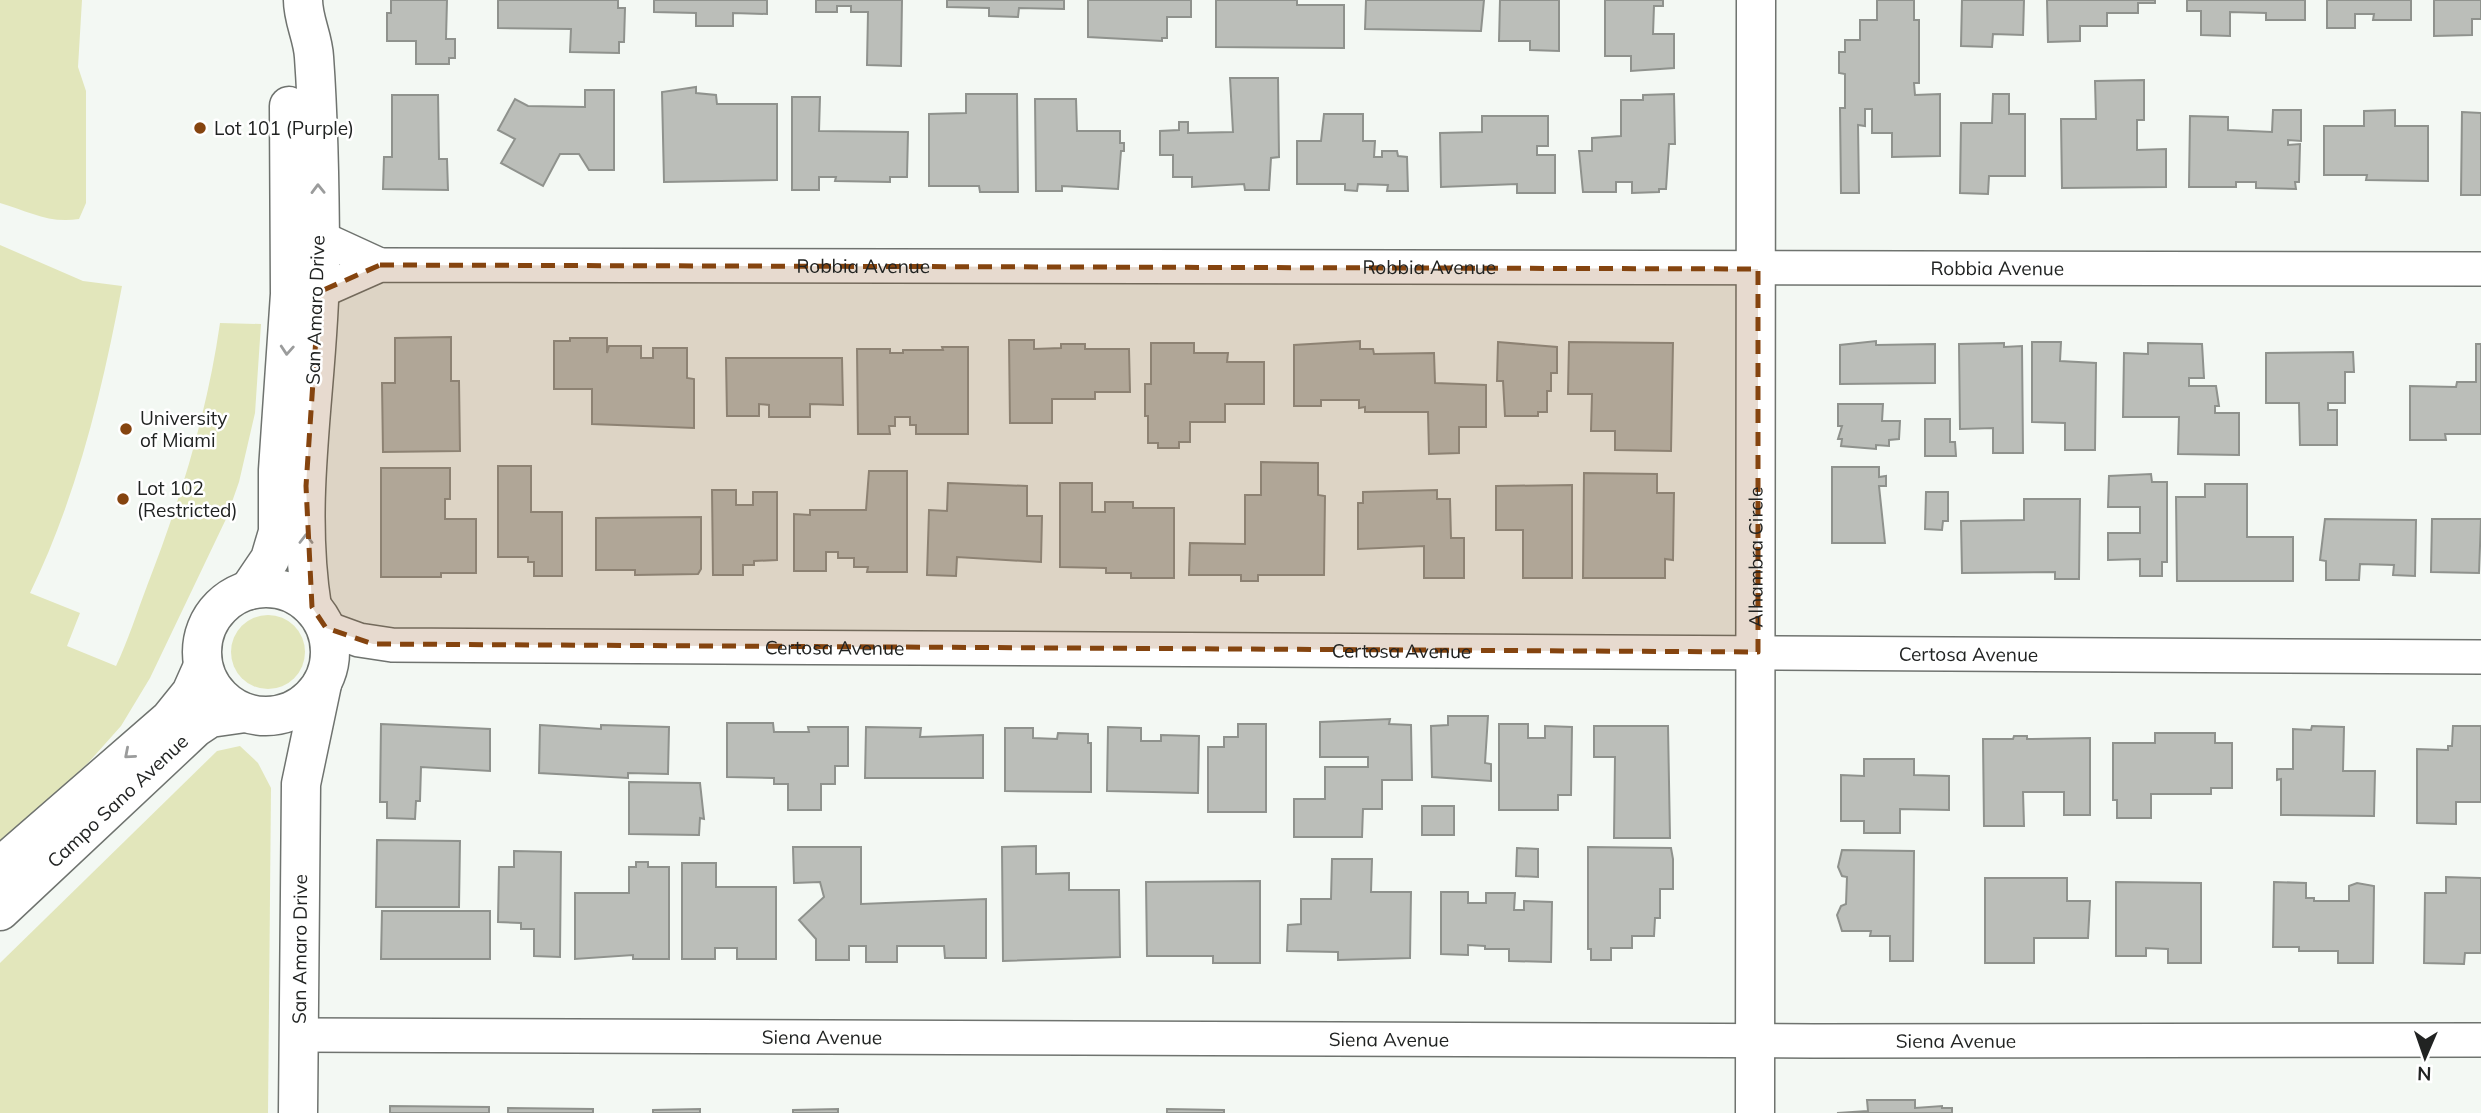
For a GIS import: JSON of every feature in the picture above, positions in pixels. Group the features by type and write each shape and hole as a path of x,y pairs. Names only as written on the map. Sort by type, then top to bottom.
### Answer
{"street":[{"name":"Alhambra Circle","path":"1755,1113 1758,652 1756,0"},
{"name":"San Amaro Drive","path":"303,7 314,53 319,237 319,292 306,486 306,566 319,617"},
{"name":"San Amaro Drive","path":"249,590 270,559 278,531 289,265 291,49 303,7"},
{"name":"Robbia Avenue","path":"319,237 380,264 2481,269"},
{"name":"Robbia Avenue","path":"319,292 380,264"},
{"path":"289,265 299,272 304,284 303,301 316,338"},
{"path":"277,589 302,599 319,617 330,658 322,684 303,705 279,715 255,715 218,694 203,666 203,644 208,624 225,602 249,590 277,589"},
{"name":"Certosa Avenue","path":"319,617 359,640 392,645 1058,651 2481,657"},
{"name":"Campo Sano Avenue","path":"0,867 170,719 191,693 203,666"},
{"name":"San Amaro Drive","path":"298,1113 301,784 322,684"},
{"name":"San Amaro Drive","path":"255,715 284,745 301,784"},
{"name":"Campo Sano Avenue","path":"0,911 195,728 210,718 255,715"},
{"name":"Siena Avenue","path":"299,1035 2481,1040"}],"highlighted area":[{"path":"380,265 1758,269 1758,652 373,644 326,628 312,607 306,486 319,292"}],"green space":[{"path":"0,0 82,0 78,67 86,91 86,203 79,219 48,218 0,203"},
{"path":"0,245 83,281 122,286 86,443 61,519 30,593 80,613 67,646 116,666 181,489 208,391 220,323 261,324 255,413 239,482 226,519 150,678 121,726 88,763 0,843"},
{"path":"268,615 289,621 299,631 305,652 299,673 289,683 268,689 247,683 237,673 231,652 237,631 247,621"},
{"path":"240,746 258,763 271,788 268,1113 0,1113 0,963 217,751"}],"building":[{"path":"391,0 447,0 446,39 455,39 455,58 449,58 449,64 416,64 416,41 387,41 387,13 391,13"},
{"path":"498,0 618,0 618,8 625,8 624,42 619,42 619,53 570,52 571,29 498,28"},
{"path":"654,0 767,0 767,14 733,13 733,26 696,26 696,13 654,12"},
{"path":"816,0 902,0 901,66 867,65 868,12 851,12 851,6 837,6 837,12 816,12"},
{"path":"947,0 1064,0 1064,9 1019,8 1018,17 989,16 989,8 947,7"},
{"path":"1088,0 1191,0 1191,17 1167,17 1167,38 1162,38 1162,41 1088,37"},
{"path":"1216,0 1297,0 1297,5 1344,5 1344,48 1216,47"},
{"path":"1366,0 1484,0 1481,31 1365,29"},
{"path":"1500,0 1559,0 1559,51 1530,50 1530,41 1499,41"},
{"path":"1605,0 1663,0 1663,6 1654,6 1653,34 1674,34 1674,68 1631,71 1631,56 1605,56"},
{"path":"1877,0 1914,0 1914,20 1919,20 1919,83 1914,83 1915,95 1940,94 1940,156 1892,157 1892,133 1872,133 1872,109 1865,109 1865,126 1858,125 1859,193 1841,193 1840,108 1845,108 1845,74 1839,73 1839,52 1845,52 1845,40 1860,40 1860,20 1877,20"},
{"path":"1962,0 2024,0 2023,35 1993,34 1992,47 1961,46"},
{"path":"2047,0 2155,0 2155,3 2138,3 2138,13 2107,13 2107,26 2080,26 2080,41 2048,42"},
{"path":"2187,0 2305,0 2305,20 2266,20 2266,13 2230,12 2230,36 2201,35 2201,11 2187,11"},
{"path":"2327,0 2411,0 2411,20 2373,20 2374,14 2355,14 2355,28 2327,28"},
{"path":"2434,0 2481,0 2481,19 2472,19 2472,35 2434,36"},
{"path":"1230,78 1278,78 1279,157 1271,158 1269,190 1245,190 1244,184 1192,187 1192,177 1173,177 1173,155 1160,155 1160,131 1179,130 1179,122 1188,122 1188,133 1233,132"},
{"path":"2144,80 2144,120 2137,120 2137,150 2166,149 2166,187 2062,188 2061,119 2096,119 2095,81"},
{"path":"696,87 696,93 716,95 717,104 777,104 777,180 664,182 662,92"},
{"path":"585,90 614,90 614,170 589,170 579,154 560,154 543,186 501,163 515,139 498,130 515,99 528,106 585,107"},
{"path":"966,94 1017,94 1018,192 980,192 979,186 929,186 929,114 966,113"},
{"path":"1674,94 1675,144 1669,144 1666,189 1659,189 1659,192 1632,193 1632,182 1616,182 1616,192 1583,192 1579,151 1592,151 1592,138 1621,136 1621,100 1643,100 1643,95"},
{"path":"1993,94 2009,94 2009,114 2025,114 2025,176 1989,176 1988,194 1960,193 1961,123 1992,123"},
{"path":"392,95 438,95 439,159 447,159 448,190 383,189 384,157 392,157"},
{"path":"792,97 820,97 819,131 908,132 907,177 890,177 890,182 835,181 836,177 819,177 819,190 792,190"},
{"path":"1035,99 1076,99 1077,131 1120,131 1120,143 1124,143 1124,151 1121,151 1118,189 1062,186 1062,191 1036,191"},
{"path":"2273,110 2301,110 2301,141 2288,140 2288,145 2300,144 2299,182 2295,182 2296,189 2256,188 2256,182 2236,182 2236,187 2189,187 2190,116 2228,117 2228,130 2272,132"},
{"path":"2395,110 2395,126 2428,126 2428,181 2366,180 2367,175 2324,175 2324,126 2364,126 2364,111"},
{"path":"2462,112 2481,113 2481,195 2461,195"},
{"path":"1324,114 1363,114 1363,141 1375,141 1374,157 1382,157 1382,151 1397,151 1398,156 1407,157 1408,191 1387,191 1388,185 1358,184 1357,191 1345,190 1345,184 1297,184 1297,141 1321,141"},
{"path":"1482,116 1548,116 1548,146 1537,146 1537,155 1555,155 1555,193 1517,193 1517,184 1441,187 1440,133 1482,132"},
{"path":"451,337 451,381 459,381 460,451 383,452 382,383 395,383 395,338"},
{"path":"570,338 607,338 607,353 609,346 641,346 641,358 653,358 653,348 687,348 687,378 694,379 694,428 592,424 592,389 554,389 554,341 570,341"},
{"path":"1009,340 1034,340 1034,349 1061,348 1061,344 1085,344 1085,349 1129,349 1130,392 1095,392 1095,399 1052,399 1052,423 1010,423"},
{"path":"1360,341 1360,349 1373,349 1374,354 1434,353 1435,383 1486,385 1486,427 1459,427 1459,453 1429,454 1428,412 1365,412 1365,407 1359,408 1359,400 1321,400 1321,406 1294,406 1294,345"},
{"path":"1876,341 1876,345 1935,344 1935,383 1840,384 1840,345"},
{"path":"1498,342 1557,347 1557,373 1551,373 1551,391 1547,391 1547,412 1538,412 1538,416 1505,416 1503,381 1497,381"},
{"path":"1569,342 1673,343 1671,451 1615,450 1615,431 1591,431 1592,394 1568,394"},
{"path":"2032,342 2061,342 2060,361 2096,363 2095,450 2065,450 2065,423 2032,422"},
{"path":"1151,343 1194,343 1194,353 1228,353 1227,362 1264,362 1264,404 1225,404 1225,422 1190,422 1190,442 1179,442 1179,448 1158,448 1158,443 1148,443 1145,384 1151,384"},
{"path":"2004,343 2004,347 2022,346 2023,453 1993,453 1993,428 1960,429 1959,344"},
{"path":"2148,343 2202,344 2204,378 2189,378 2189,386 2216,386 2219,406 2215,406 2215,413 2239,413 2239,455 2178,454 2179,417 2123,417 2124,353 2148,354"},
{"path":"2476,344 2481,344 2481,434 2445,434 2446,440 2410,440 2410,386 2456,387 2457,382 2476,382"},
{"path":"942,347 968,347 968,434 916,434 916,425 910,425 910,417 895,417 895,426 889,426 890,434 858,434 857,349 890,349 890,353 903,353 903,350 943,350"},
{"path":"2353,352 2354,372 2345,372 2345,403 2328,403 2328,410 2337,410 2337,445 2300,445 2299,403 2266,403 2266,353"},
{"path":"726,358 842,358 843,405 810,404 810,417 769,417 769,405 759,404 759,416 727,416"},
{"path":"1838,404 1883,404 1882,421 1900,421 1899,439 1889,440 1889,446 1876,445 1876,449 1841,446 1842,439 1838,439 1842,426 1838,426"},
{"path":"1925,419 1950,419 1950,442 1955,442 1956,456 1925,456"},
{"path":"1261,462 1318,463 1318,495 1325,496 1324,575 1258,575 1258,581 1241,581 1241,575 1189,575 1190,543 1245,544 1245,495 1261,495"},
{"path":"498,466 531,466 531,512 562,512 562,576 534,576 534,562 528,562 528,557 498,557"},
{"path":"1832,467 1879,467 1879,477 1886,476 1886,486 1879,486 1885,543 1832,543"},
{"path":"381,468 450,468 450,499 445,499 445,519 476,519 476,573 441,573 441,577 381,577"},
{"path":"869,471 907,471 907,572 867,572 868,567 854,567 854,558 838,558 838,552 826,552 826,571 794,571 794,514 810,515 810,510 866,510"},
{"path":"1584,473 1657,474 1657,493 1674,493 1673,560 1665,559 1665,578 1583,578"},
{"path":"2151,474 2152,482 2167,482 2167,562 2162,562 2162,576 2140,576 2140,559 2108,560 2108,533 2140,533 2140,507 2108,507 2109,476"},
{"path":"948,483 1027,486 1027,516 1042,516 1041,562 957,557 956,576 927,575 929,510 947,511"},
{"path":"1060,483 1092,483 1092,512 1105,512 1105,502 1133,502 1133,508 1174,508 1174,578 1131,578 1131,573 1106,573 1106,568 1060,567"},
{"path":"2205,484 2247,484 2247,537 2293,537 2293,581 2177,581 2176,497 2205,497"},
{"path":"1572,485 1572,578 1523,578 1523,530 1496,530 1496,486"},
{"path":"712,490 736,490 736,505 753,505 753,492 777,492 777,560 754,561 754,565 743,565 743,575 713,575"},
{"path":"1437,490 1437,499 1450,499 1451,538 1464,538 1464,578 1424,578 1424,546 1358,549 1358,503 1363,503 1363,492"},
{"path":"1926,492 1948,492 1948,521 1943,521 1942,530 1925,529"},
{"path":"2024,499 2080,499 2079,579 2055,579 2055,572 1962,573 1961,521 2024,520"},
{"path":"701,517 701,569 698,574 635,575 635,570 596,570 596,518"},
{"path":"2325,519 2416,520 2415,576 2393,575 2394,565 2360,564 2359,580 2326,580 2326,561 2320,560"},
{"path":"2432,519 2481,519 2479,573 2431,572"},
{"path":"1448,716 1488,716 1485,763 1491,764 1491,781 1432,777 1431,726 1448,725"},
{"path":"1390,719 1389,724 1411,725 1412,780 1382,780 1382,809 1363,809 1362,837 1294,837 1294,799 1325,799 1325,767 1368,767 1368,757 1320,757 1320,722"},
{"path":"727,723 773,723 774,732 809,732 808,727 848,727 848,766 835,766 835,784 821,784 821,810 788,810 788,784 774,784 774,778 727,777"},
{"path":"381,724 490,729 490,771 421,767 420,801 416,801 415,819 387,818 387,802 380,802"},
{"path":"1238,724 1266,724 1266,812 1208,812 1208,747 1224,747 1224,737 1238,737"},
{"path":"1499,724 1528,724 1528,738 1545,738 1545,726 1572,727 1571,795 1558,795 1558,810 1499,810"},
{"path":"540,725 601,729 601,725 669,727 668,774 628,773 628,778 539,773"},
{"path":"1594,726 1668,726 1670,838 1614,838 1615,757 1594,757"},
{"path":"2312,726 2344,727 2343,771 2375,771 2374,816 2281,815 2281,779 2277,780 2277,769 2293,769 2293,729 2311,730"},
{"path":"2453,726 2481,726 2481,802 2456,802 2456,824 2417,823 2417,749 2448,750 2448,746 2452,746"},
{"path":"866,727 921,728 920,737 983,735 983,778 865,778"},
{"path":"1108,727 1141,728 1141,741 1161,741 1161,735 1199,736 1198,793 1107,791"},
{"path":"1005,728 1033,728 1033,738 1057,739 1058,733 1088,734 1088,743 1091,743 1091,792 1005,791"},
{"path":"2155,733 2215,733 2215,743 2232,743 2232,788 2211,788 2211,794 2151,794 2151,818 2117,818 2117,800 2113,800 2113,743 2155,743"},
{"path":"2014,736 2027,736 2027,739 2090,738 2090,815 2064,815 2064,792 2023,792 2024,826 1984,826 1983,739 2013,739"},
{"path":"1864,759 1914,759 1914,775 1949,776 1949,810 1900,809 1900,833 1864,833 1864,821 1841,821 1841,775 1864,776"},
{"path":"629,782 700,783 704,819 700,818 699,835 629,834"},
{"path":"1422,806 1454,806 1454,835 1422,835"},
{"path":"377,840 460,841 459,907 376,907"},
{"path":"1036,846 1036,874 1069,873 1069,890 1119,890 1120,957 1003,961 1002,847"},
{"path":"793,847 861,847 861,904 986,899 986,958 945,958 944,946 897,946 897,962 866,962 866,946 849,946 849,960 816,960 816,939 799,920 824,897 820,882 794,883"},
{"path":"1588,847 1671,848 1673,889 1660,889 1660,918 1655,918 1654,936 1632,936 1632,948 1611,948 1611,960 1591,960 1591,949 1588,949"},
{"path":"1517,848 1538,849 1538,877 1516,876"},
{"path":"1842,850 1914,851 1913,961 1890,961 1890,936 1870,936 1871,931 1842,931 1837,915 1841,906 1846,904 1847,877 1842,876 1838,867"},
{"path":"514,851 561,852 560,957 534,956 534,929 521,929 521,923 498,922 499,867 514,867"},
{"path":"1332,859 1372,859 1371,892 1411,892 1410,958 1338,960 1338,952 1287,951 1288,925 1301,924 1301,899 1331,899"},
{"path":"636,862 648,862 648,867 669,867 669,959 633,959 633,955 575,959 575,893 629,893 629,867 636,867"},
{"path":"682,863 716,863 716,887 776,887 776,959 737,959 737,948 715,948 715,959 682,959"},
{"path":"2446,877 2481,878 2481,953 2465,953 2464,964 2424,963 2425,893 2446,893"},
{"path":"1985,878 2067,878 2067,901 2090,901 2088,938 2034,938 2034,963 1985,963"},
{"path":"1260,881 1260,963 1213,963 1213,956 1147,956 1146,882"},
{"path":"2116,882 2201,883 2201,963 2168,963 2168,949 2146,948 2146,956 2116,956"},
{"path":"2274,882 2306,883 2306,898 2314,898 2314,901 2349,901 2349,886 2357,883 2374,886 2373,963 2338,963 2338,951 2299,951 2299,947 2273,947"},
{"path":"1441,892 1468,892 1468,903 1486,903 1486,893 1515,893 1514,910 1524,910 1524,901 1552,902 1551,962 1509,961 1509,949 1485,949 1485,946 1468,945 1468,955 1441,954"},
{"path":"382,911 490,911 490,959 381,959"},
{"path":"1867,1100 1915,1100 1915,1108 1942,1106 1952,1108 1952,1113 1837,1113 1868,1111"},
{"path":"390,1106 489,1107 489,1113 390,1113"},
{"path":"508,1108 593,1109 593,1113 508,1113"},
{"path":"700,1109 700,1113 653,1113 653,1110"},
{"path":"838,1109 838,1113 793,1113 793,1110"},
{"path":"1167,1109 1224,1110 1224,1113 1167,1113"}],"place":[{"name":"Lot 101 (Purple)","path":"200,128"},
{"name":"University of Miami","path":"126,429"},
{"name":"Lot 102 (Restricted)","path":"123,499"}]}
